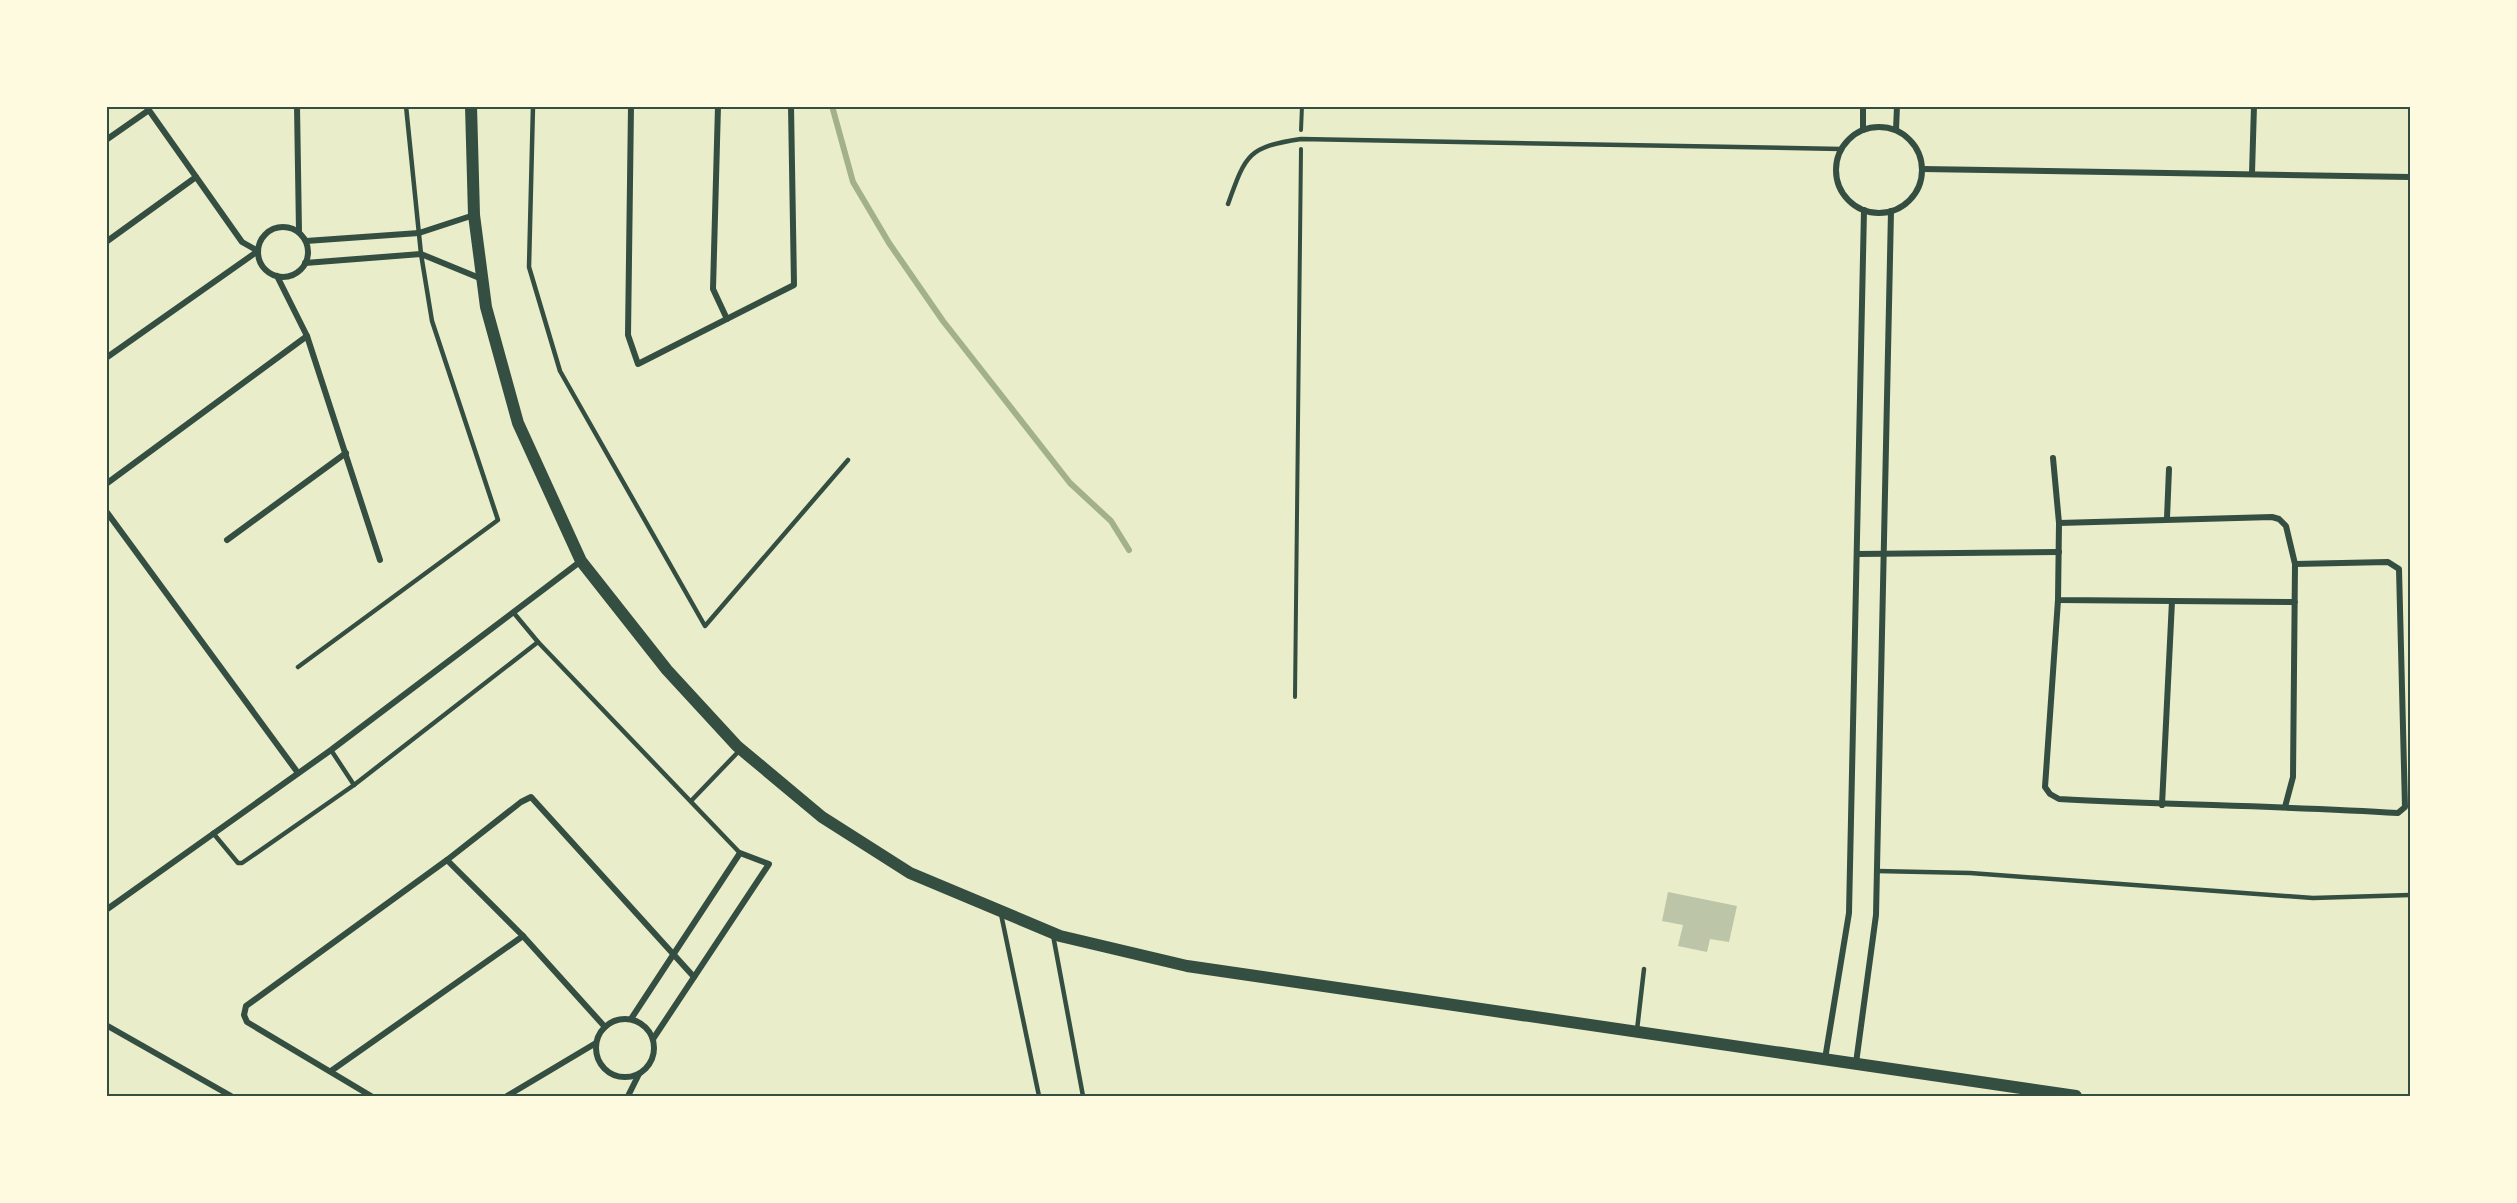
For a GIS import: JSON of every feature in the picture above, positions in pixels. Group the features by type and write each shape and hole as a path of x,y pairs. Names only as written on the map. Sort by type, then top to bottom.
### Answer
{"main road":[{"path":"471,106 474,215 486,308 518,423 580,561 667,670 741,749 822,817 910,873 1052,932 1187,966 2076,1096"}],"street":[{"path":"297,106 299,232"},
{"path":"632,106 628,335 638,364 794,285 791,106"},
{"path":"718,106 713,289 727,319"},
{"path":"1863,106 1863,130"},
{"path":"1896,130 1897,106"},
{"path":"2252,173 2254,106"},
{"path":"106,140 148,108 243,242 258,251"},
{"path":"1886,127 1896,130 1907,137 1915,146 1920,157 1922,170 1916,190 1901,206 1891,211 1877,213 1864,210 1851,203 1841,191 1836,177 1836,163 1841,149 1851,137 1863,130 1886,127"},
{"path":"1922,170 2410,177"},
{"path":"106,242 196,177"},
{"path":"1825,1059 1850,913 1864,210"},
{"path":"1856,1064 1876,915 1891,211"},
{"path":"306,241 418,233 474,215"},
{"path":"278,227 299,232 306,241 308,252 305,263 298,272 288,276 277,276 267,271 260,262 258,251 260,241 267,232 278,227"},
{"path":"106,358 258,251"},
{"path":"305,263 421,254 482,279"},
{"path":"277,276 307,336 381,560"},
{"path":"106,484 307,336"},
{"path":"227,540 346,453"},
{"path":"2053,458 2059,523 2058,600 2045,787 2050,794 2059,799 2398,813 2405,807 2399,569 2388,562 2295,564"},
{"path":"2167,518 2169,469"},
{"path":"106,511 298,773"},
{"path":"2059,523 2167,518 2272,517 2279,519 2286,526 2295,564 2295,602 2293,777 2285,807"},
{"path":"1857,554 2059,552"},
{"path":"106,910 331,750 580,561"},
{"path":"2058,600 2295,602"},
{"path":"2162,805 2172,601"},
{"path":"371,1096 247,1022 244,1015 246,1006 447,860 521,802 531,797 694,977"},
{"path":"628,1096 639,1074 653,1059 653,1039 769,864 740,853 631,1019"},
{"path":"447,860 523,936 604,1027"},
{"path":"331,1071 523,936"},
{"path":"507,1096 596,1043 604,1027 612,1021 631,1019 641,1023 653,1039"},
{"path":"106,1025 231,1096"},
{"path":"596,1043 599,1062 612,1075 631,1077 639,1074"}],"lane":[{"path":"298,667 498,520 432,321 418,233 406,106"},
{"path":"533,106 529,267 560,371 705,626 848,460"},
{"path":"1228,204 1238,175 1254,151 1277,142 1301,139 1841,149"},
{"path":"513,612 538,642 740,853"},
{"path":"213,833 238,863 242,863 354,785 538,642"},
{"path":"691,801 741,749"},
{"path":"331,750 354,785"},
{"path":"1877,871 1970,873 2313,898 2410,895"},
{"path":"1001,911 1039,1096"},
{"path":"1052,932 1083,1096"},
{"path":"1637,1032 1644,969"}],"path":[{"path":"1295,697 1302,106"}],"building":[{"path":"1668,892 1737,906 1729,942 1710,939 1707,952 1678,946 1683,925 1662,921"}],"waterway":[{"path":"832,106 853,182 889,243 943,321 1070,483 1111,521 1129,550"}]}
